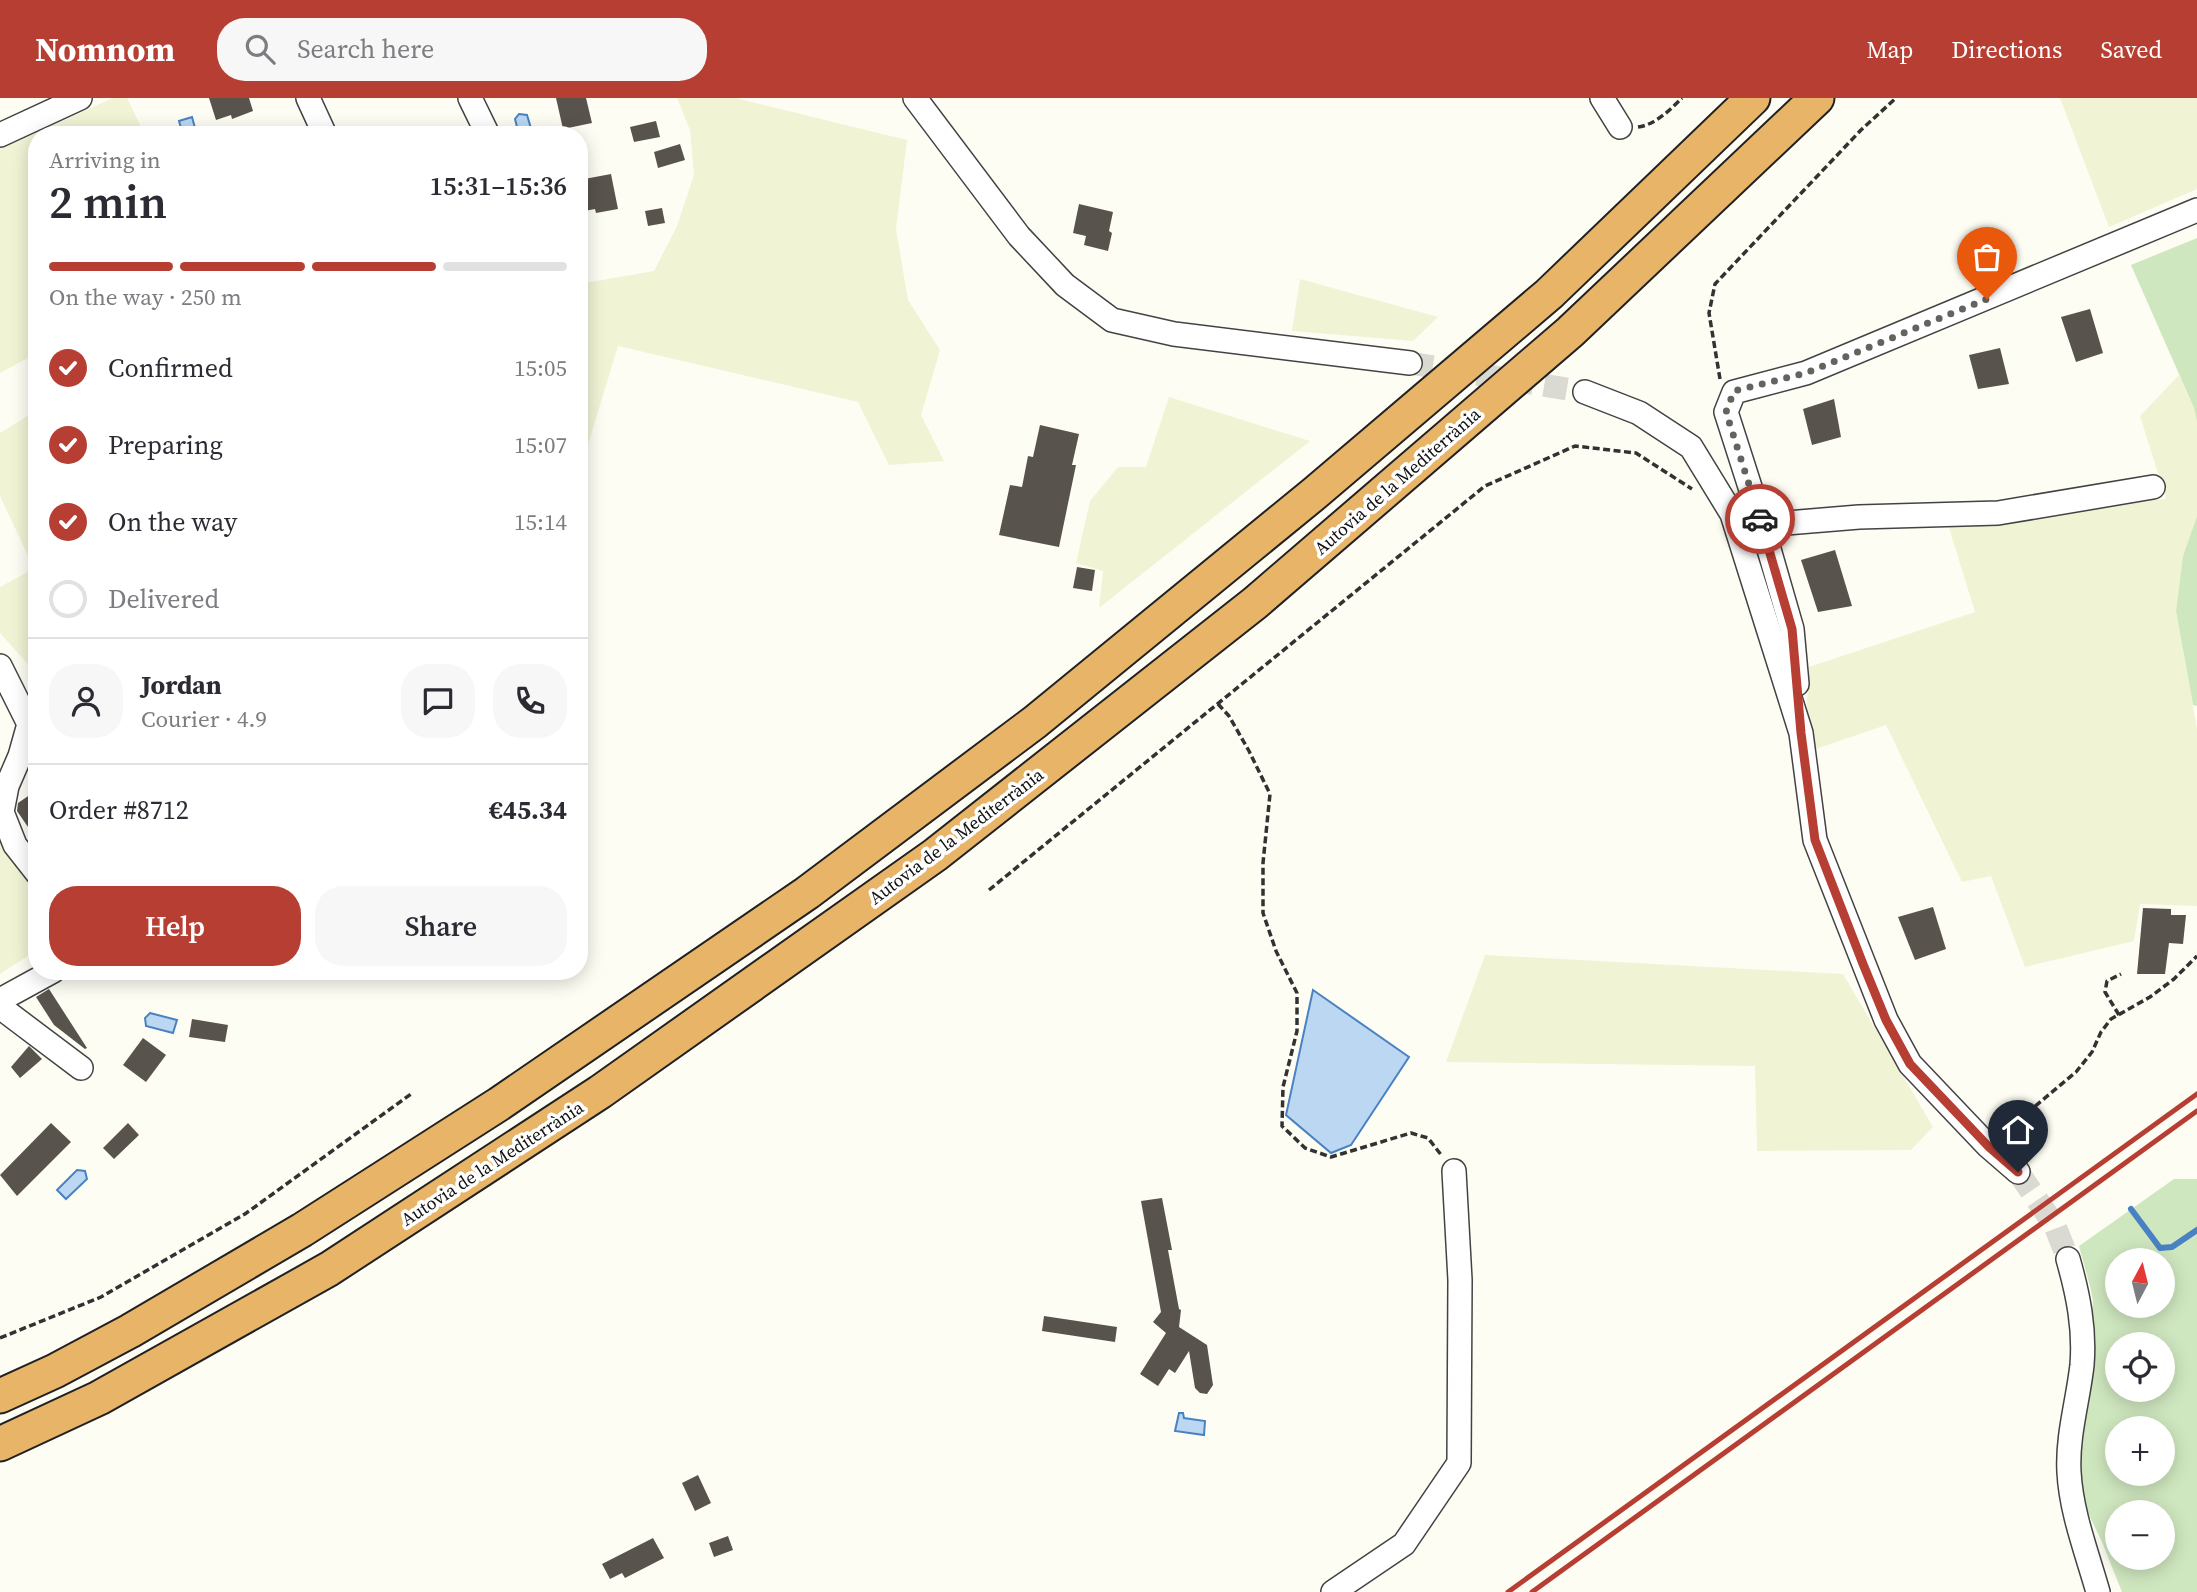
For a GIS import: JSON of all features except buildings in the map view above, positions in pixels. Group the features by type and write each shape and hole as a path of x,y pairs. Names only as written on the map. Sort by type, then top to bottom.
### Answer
{"highway":[{"path":"0,1395 55,1371 130,1331 303,1230 499,1104 807,894 1035,722 1315,493 1549,294 1753,98"},
{"name":"Autovia de la Mediterrània","path":"0,1444 99,1398 329,1269 600,1092 934,855 1265,594 1570,332 1817,98"}],"street":[{"path":"0,135 80,98"},
{"path":"308,98 321,126"},
{"path":"470,98 484,126"},
{"path":"915,98 1019,236 1065,285 1112,320 1174,334 1410,363"},
{"path":"1602,98 1620,127"},
{"path":"2018,1172 1988,1146 1910,1064 1886,1020 1815,840 1801,733 1792,629 1726,412 1734,391 1806,373 2197,210"},
{"path":"1585,392 1639,413 1691,447 1732,514 1801,733"},
{"path":"1762,525 1858,517 1998,513 2153,487"},
{"path":"0,666 28,722"},
{"path":"28,728 7,786 2,812 15,845 28,862"},
{"path":"0,1000 37,980"},
{"path":"0,1007 81,1068"},
{"path":"1333,1592 1404,1544 1459,1463 1460,1280 1454,1171"},
{"path":"2068,1259 2078,1294 2083,1330 2082,1364 2070,1434 2069,1473 2077,1517 2098,1592"}],"path":[{"path":"1620,127 1644,127 1670,110 1682,98"},
{"path":"1726,412 1709,313 1715,284 1861,130 1896,98"},
{"path":"989,890 1485,486 1575,446 1636,453 1700,494"},
{"path":"1217,703 1229,716 1270,794 1263,863 1263,913 1276,951 1297,993 1297,1031 1283,1087 1282,1126 1306,1149 1331,1157 1411,1133 1428,1138 1454,1171"},
{"path":"1988,1146 2076,1072 2092,1052 2101,1032 2111,1019 2150,997 2174,979 2197,956"},
{"path":"2119,1015 2105,992 2106,981 2121,974"},
{"path":"0,1338 101,1297 245,1214 411,1094"}],"green space":[{"path":"113,98 127,98 141,126 51,126"},
{"path":"677,98 736,98 907,140 896,229 908,300 940,350 921,415 944,461 889,465 858,402 618,346 588,444 588,282 654,271 677,226 694,175 690,130"},
{"path":"2060,98 2197,98 2197,189 2109,227"},
{"path":"28,136 28,358 0,373 0,149"},
{"path":"2197,238 2197,422 2194,408 2131,265"},
{"path":"1300,279 1438,317 1413,341 1292,331"},
{"path":"2179,375 2194,408 2197,422 2197,516 2183,556 2176,611 2197,729 2197,906 2140,904 2134,941 2025,967 1991,876 1962,882 1886,725 1804,753 1809,667 1975,612 1946,518 2166,499 2140,416"},
{"path":"1169,397 1310,441 1099,608 1103,571 1076,563 1090,501 1118,467 1146,467"},
{"path":"28,416 28,556 0,496 0,433"},
{"path":"2197,516 2197,706 2193,705 2176,611 2183,556"},
{"path":"28,572 28,664 0,633 0,587"},
{"path":"0,837 28,879 28,956 0,974"},
{"path":"1485,955 1843,974 1933,1127 1911,1150 1757,1151 1755,1066 1446,1062"},
{"path":"2174,1179 2197,1179 2197,1592 2122,1592 2113,1570 2175,1570 2175,1500 2105,1500 2105,1550 2069,1473 2092,1326 2093,1301 2079,1246"}],"water":[{"path":"519,114 527,115 530,126 517,126 515,119"},
{"path":"192,117 194,126 180,126 179,121"},
{"path":"1313,990 1409,1057 1351,1145 1331,1153 1286,1115"},
{"path":"150,1013 177,1020 173,1033 146,1026 145,1018"},
{"path":"77,1170 85,1171 87,1179 66,1199 57,1190"},
{"path":"1179,1413 1183,1413 1184,1418 1205,1421 1204,1435 1175,1431"}],"waterway":[{"path":"2131,1209 2160,1248 2172,1247 2197,1230"}],"tunnel":[{"path":"1410,363 1585,392"},
{"path":"2018,1172 2055,1226 2068,1259"}],"railway":[{"path":"1508,1592 2197,1094"},
{"path":"1532,1592 2197,1111"}],"way so far":[{"path":"1760,519 1726,412 1734,391 1806,373 1987,299"}],"route":[{"path":"1760,519 1792,629 1801,733 1815,840 1863,964 1886,1020 1910,1064 1988,1146 2018,1172"}]}
